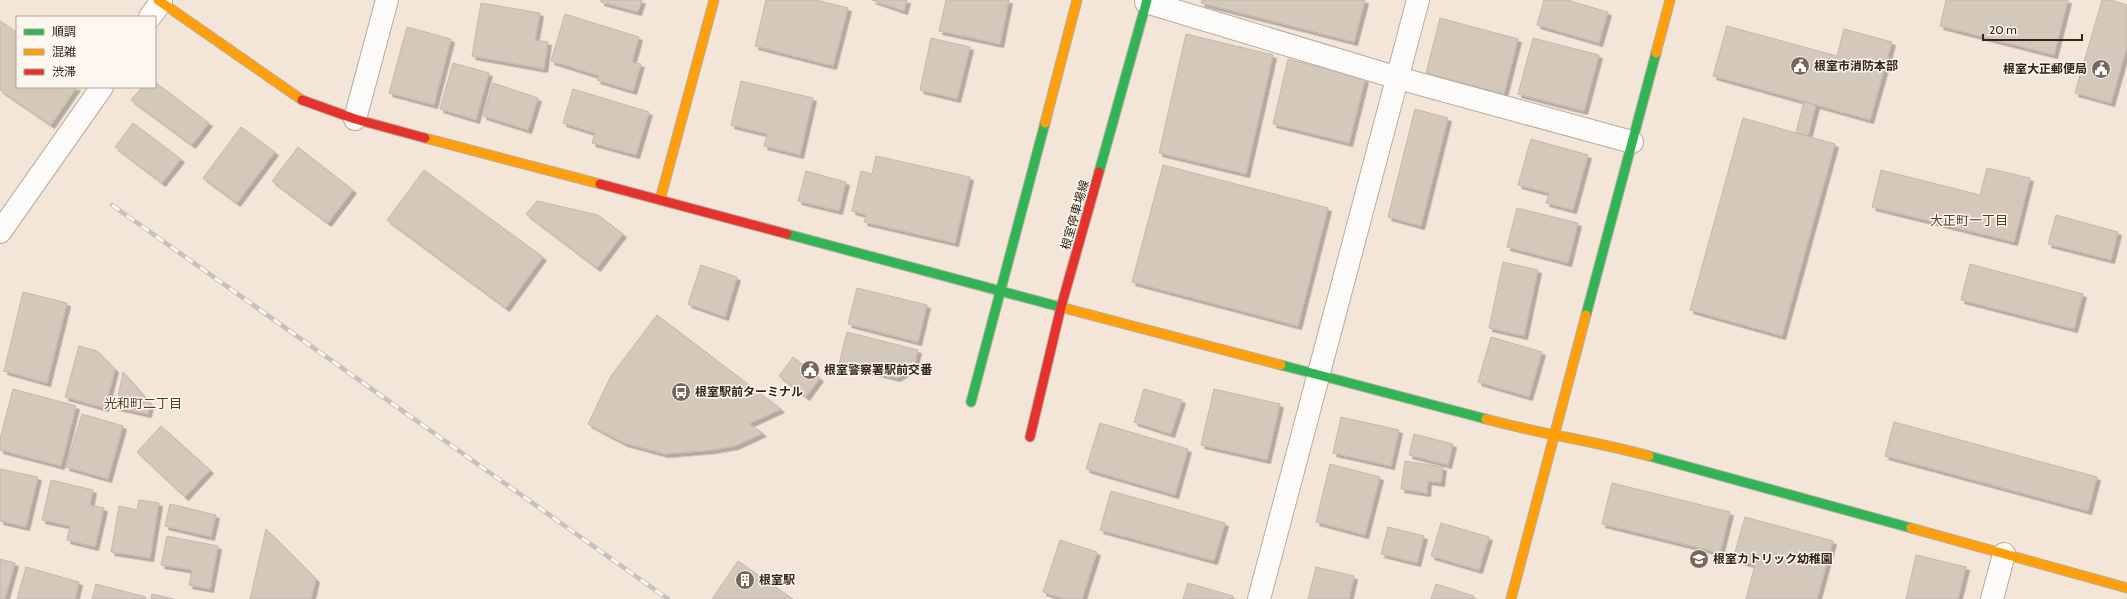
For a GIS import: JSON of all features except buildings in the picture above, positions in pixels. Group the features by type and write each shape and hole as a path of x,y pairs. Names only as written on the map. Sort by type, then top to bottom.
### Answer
{"street":[{"path":"355,119 387,0"},
{"path":"660,200 714,0"},
{"path":"971,402 1077,0"},
{"path":"1259,599 1320,375 1418,0"},
{"path":"1511,599 1670,0"},
{"path":"1147,1 1398,78 1632,142"},
{"name":"根室停車場線","path":"1030,437 1061,307 1147,1"},
{"path":"156,6 297,98 355,119 1000,292 1514,427 1609,445 2127,588"},
{"path":"0,232 101,88"},
{"path":"1992,599 2004,554"}],"railway":[{"path":"112,205 668,599"}],"traffic: fast":[{"path":"1099,172 1147,0"},
{"path":"1586,315 1656,53"},
{"path":"971,402 1045,123"},
{"path":"787,234 1064,308"},
{"path":"1281,365 1486,419"},
{"path":"1649,456 1911,528"}],"traffic: slow":[{"path":"158,0 302,100"},
{"path":"660,200 714,0"},
{"path":"1045,123 1077,0"},
{"path":"1656,53 1670,0"},
{"path":"425,138 600,184"},
{"path":"1064,308 1281,365"},
{"path":"1511,599 1586,315"},
{"path":"1486,419 1649,456"},
{"path":"1911,528 2127,588"}],"traffic: jam":[{"path":"302,100 355,119 425,138"},
{"path":"1030,437 1061,307 1099,172"},
{"path":"600,184 787,234"}],"place":[{"name":"根室市消防本部","path":"1800,66"},
{"name":"根室大正郵便局","path":"2101,69"},
{"name":"根室警察署駅前交番","path":"810,370"},
{"name":"根室駅前ターミナル","path":"681,392"},
{"name":"根室カトリック幼稚園","path":"1699,559"},
{"name":"根室駅","path":"745,580"}],"district":[{"name":"大正町一丁目","path":"1969,220"},
{"name":"光和町二丁目","path":"143,403"}]}
